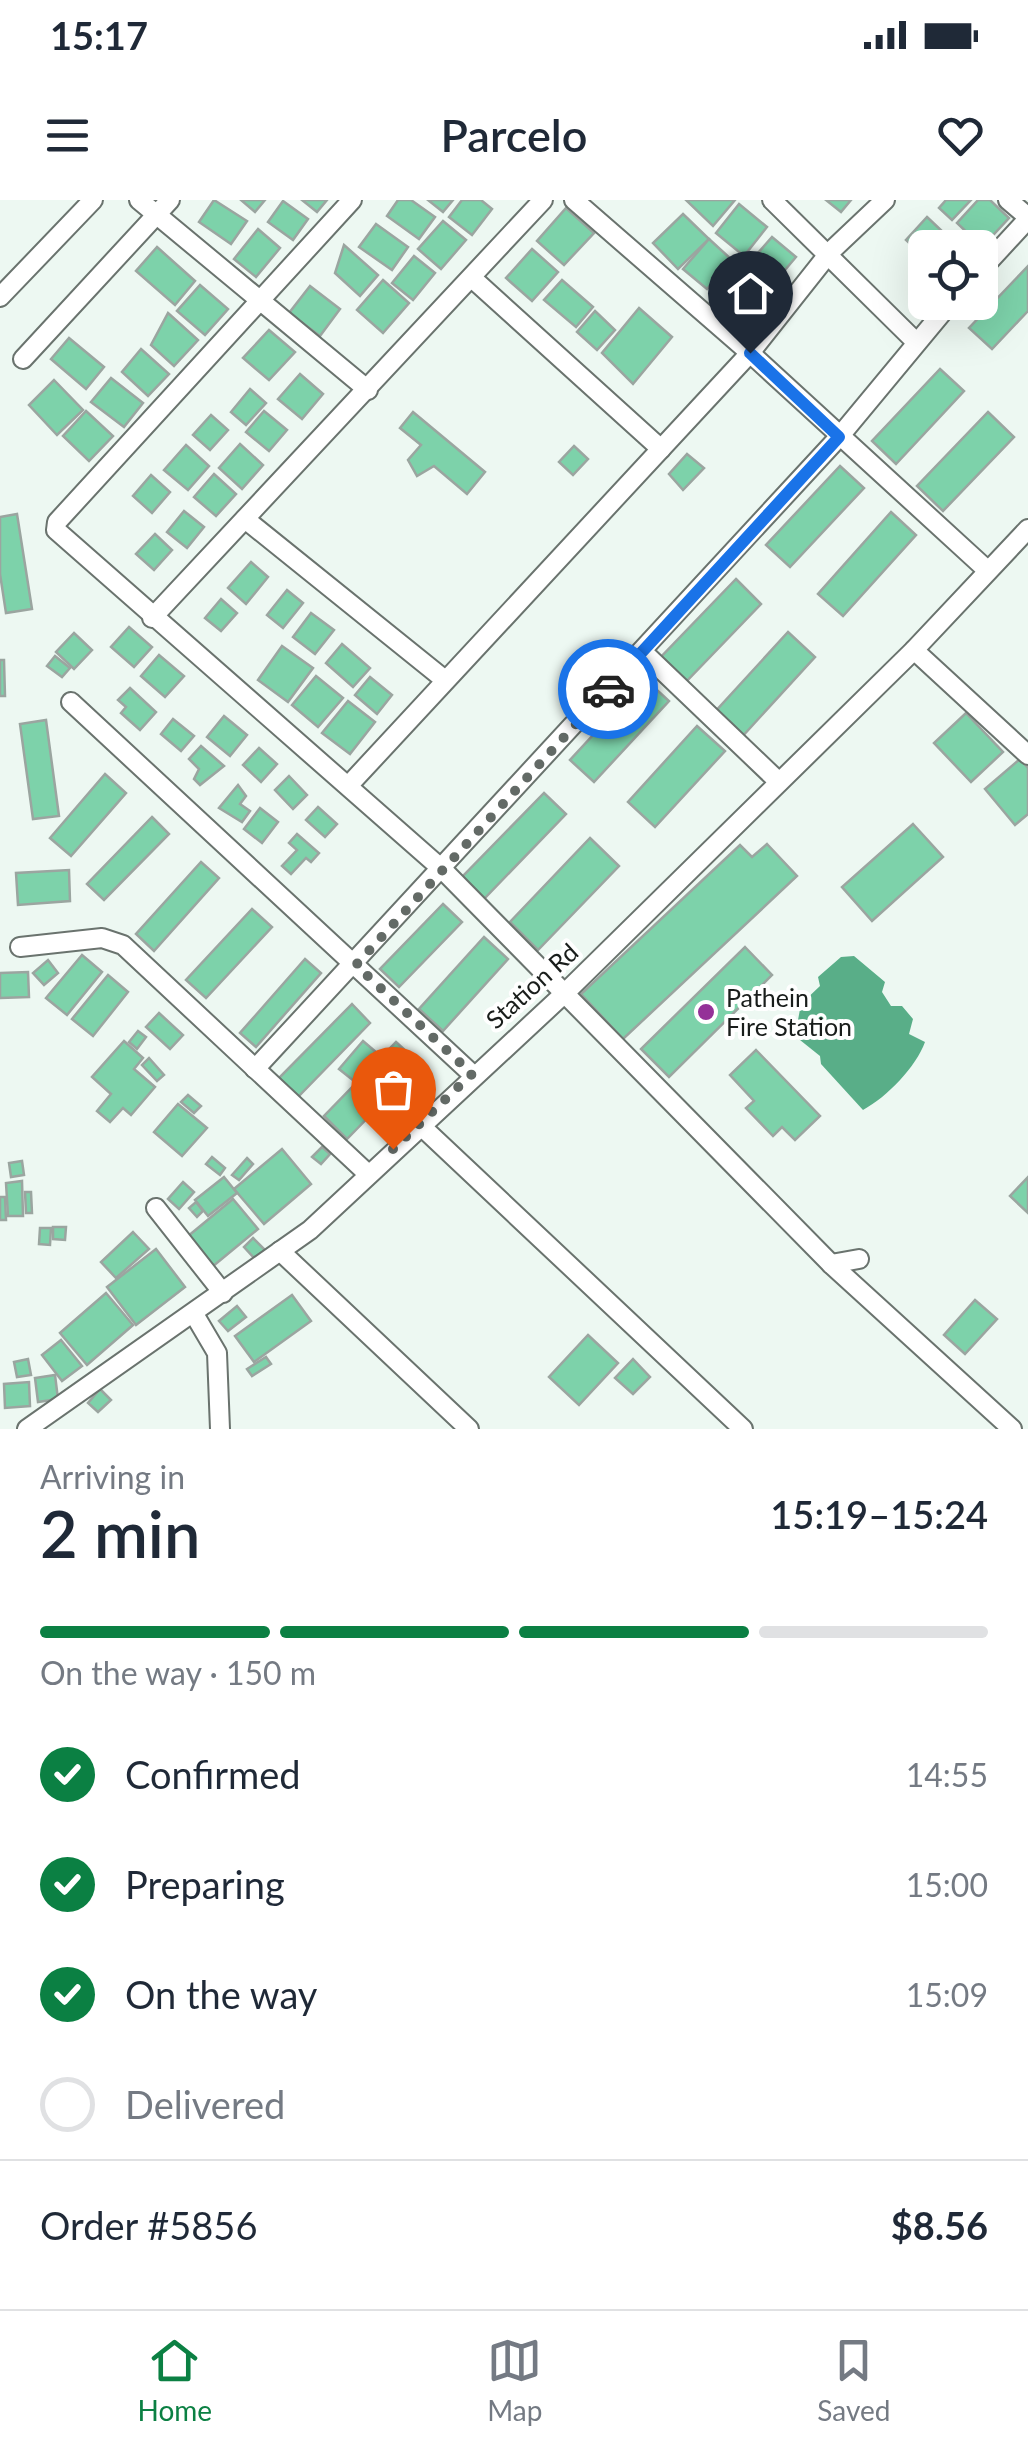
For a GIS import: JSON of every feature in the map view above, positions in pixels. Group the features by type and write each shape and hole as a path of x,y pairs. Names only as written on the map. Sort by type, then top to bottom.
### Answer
{"street":[{"path":"0,297 93,200"},
{"path":"139,200 368,390"},
{"path":"23,359 170,200"},
{"path":"352,200 56,522 60,538 443,870 831,1264 1012,1429"},
{"path":"152,618 542,200"},
{"path":"574,200 750,353 987,570"},
{"path":"772,200 830,252 915,341"},
{"path":"349,785 750,353 830,252 884,200"},
{"path":"998,251 1028,218 1008,200"},
{"path":"472,278 660,449"},
{"path":"255,1069 356,965 839,437 934,320"},
{"path":"245,519 445,680"},
{"name":"Station Rd","path":"27,1429 310,1230 418,1124 566,992 914,650 1028,529"},
{"path":"914,650 1028,755"},
{"path":"642,652 779,782"},
{"path":"71,702 472,1074"},
{"path":"20,947 102,938 123,945 368,1174"},
{"path":"418,1124 743,1429"},
{"path":"156,1208 223,1293"},
{"path":"280,1252 469,1429"},
{"path":"831,1264 859,1259"},
{"path":"194,1314 217,1353 220,1429"}],"shaded area":[{"path":"854,956 885,982 882,992 891,1006 902,1006 913,1019 909,1034 925,1042 900,1081 863,1110 821,1064 820,1056 795,1036 801,1004 820,986 818,977 841,957"}],"building":[{"path":"214,200 247,221 231,244 199,222"},
{"path":"241,200 265,200 255,212"},
{"path":"302,200 327,200 317,212"},
{"path":"398,200 411,200 435,217 419,239 387,216"},
{"path":"428,200 453,200 443,212"},
{"path":"462,200 481,200 492,209 472,235 449,217"},
{"path":"686,200 735,200 713,226"},
{"path":"826,200 851,200 841,212"},
{"path":"946,200 971,200 952,220 939,208"},
{"path":"978,200 990,200 1009,218 998,230 964,230 957,223"},
{"path":"283,201 308,219 293,240 268,222"},
{"path":"739,204 767,227 744,256 716,233"},
{"path":"566,208 594,233 564,265 537,241"},
{"path":"683,214 709,239 678,269 653,243"},
{"path":"927,217 941,230 915,230"},
{"path":"443,221 466,240 441,269 418,249"},
{"path":"376,224 408,247 392,270 359,247"},
{"path":"258,229 280,248 256,277 234,259"},
{"path":"772,237 796,257 774,283 750,262"},
{"path":"709,239 732,260 707,289 683,269"},
{"path":"344,245 378,275 360,296 335,273"},
{"path":"157,247 195,281 175,305 136,271"},
{"path":"532,249 558,272 532,301 506,278"},
{"path":"414,256 435,273 413,300 392,283"},
{"path":"744,265 772,289 743,323 714,299"},
{"path":"1028,266 1028,311 992,349 969,328 977,320 998,320 998,298"},
{"path":"383,280 409,303 383,333 357,310"},
{"path":"562,280 593,307 576,327 544,300"},
{"path":"200,285 228,309 205,335 177,311"},
{"path":"310,286 340,309 320,336 289,313"},
{"path":"639,308 672,337 633,384 602,353"},
{"path":"595,311 615,330 597,350 577,332"},
{"path":"168,313 198,340 174,366 151,345"},
{"path":"269,330 295,352 269,380 243,358"},
{"path":"69,338 104,367 86,389 51,359"},
{"path":"141,349 169,374 148,396 122,372"},
{"path":"940,369 964,391 896,464 872,441"},
{"path":"300,374 323,394 302,419 278,399"},
{"path":"111,378 143,403 124,427 91,402"},
{"path":"54,380 83,410 57,435 29,405"},
{"path":"250,389 266,403 246,425 231,412"},
{"path":"86,411 113,436 89,461 63,436"},
{"path":"264,411 287,430 269,451 246,432"},
{"path":"413,412 485,472 467,494 434,466 417,476 408,460 421,445 400,428"},
{"path":"988,412 1014,437 943,511 917,486"},
{"path":"211,415 228,430 210,450 193,435"},
{"path":"240,444 263,465 242,489 219,468"},
{"path":"186,445 209,466 188,490 164,470"},
{"path":"574,446 588,459 573,475 559,462"},
{"path":"687,454 704,468 683,490 669,474"},
{"path":"840,466 864,488 790,567 766,545"},
{"path":"214,474 236,494 216,516 194,497"},
{"path":"151,475 170,492 152,513 133,496"},
{"path":"184,511 204,527 187,548 167,532"},
{"path":"891,512 916,535 843,616 818,594"},
{"path":"17,514 32,609 6,613 0,574 0,517"},
{"path":"155,534 172,550 154,570 136,554"},
{"path":"251,562 268,577 246,604 228,588"},
{"path":"736,579 761,604 682,686 657,661"},
{"path":"287,590 303,603 283,628 267,615"},
{"path":"221,599 237,613 221,631 205,618"},
{"path":"311,613 334,630 315,654 293,637"},
{"path":"129,627 152,647 134,667 111,647"},
{"path":"788,632 815,657 740,739 713,714"},
{"path":"74,633 92,650 74,669 56,652"},
{"path":"342,644 370,668 353,687 326,663"},
{"path":"282,646 313,668 288,702 258,680"},
{"path":"159,655 184,676 165,697 141,676"},
{"path":"55,656 70,668 62,677 47,666"},
{"path":"0,660 4,660 5,696 0,696"},
{"path":"316,676 343,698 318,727 292,705"},
{"path":"370,677 392,695 377,714 355,695"},
{"path":"645,679 669,701 594,782 570,760"},
{"path":"130,688 156,712 140,730 121,713 126,707 118,700"},
{"path":"348,701 375,722 350,754 322,733"},
{"path":"966,713 1003,752 971,782 934,743"},
{"path":"224,716 247,735 230,756 207,737"},
{"path":"173,719 194,736 181,751 161,734"},
{"path":"46,720 59,816 33,819 20,724"},
{"path":"697,726 725,751 655,827 628,802"},
{"path":"201,746 224,766 200,785 194,779 199,769 189,759"},
{"path":"259,748 277,764 261,782 243,765"},
{"path":"1020,759 1028,768 1028,814 1015,825 985,789"},
{"path":"105,774 126,793 71,856 50,838"},
{"path":"289,776 307,795 293,809 275,790"},
{"path":"238,785 246,796 240,804 250,811 242,822 219,808"},
{"path":"544,793 566,814 484,899 462,877"},
{"path":"318,807 337,824 325,837 306,820"},
{"path":"260,808 278,822 262,843 244,829"},
{"path":"152,817 169,834 104,900 87,884"},
{"path":"913,824 943,857 872,921 842,887"},
{"path":"297,834 319,853 311,862 306,858 291,874 282,866 297,850 289,843"},
{"path":"590,838 619,866 538,950 510,922"},
{"path":"767,844 797,876 623,1039 581,994 740,845 752,857"},
{"path":"201,862 219,878 154,951 136,934"},
{"path":"69,870 70,901 18,905 16,873"},
{"path":"443,904 462,922 399,987 380,969"},
{"path":"252,909 272,927 206,998 186,980"},
{"path":"484,937 508,959 443,1031 419,1009"},
{"path":"745,947 772,975 669,1077 641,1049"},
{"path":"82,955 102,972 67,1015 46,998"},
{"path":"305,959 321,973 256,1047 240,1033"},
{"path":"48,960 58,973 44,985 33,973"},
{"path":"28,972 29,997 0,998 0,973"},
{"path":"108,975 128,992 93,1036 72,1019"},
{"path":"352,1004 370,1023 297,1098 278,1079"},
{"path":"159,1013 183,1035 170,1049 146,1027"},
{"path":"138,1031 146,1037 137,1049 129,1042"},
{"path":"124,1041 143,1058 134,1069 155,1087 131,1115 123,1108 110,1122 97,1111 111,1094 92,1077"},
{"path":"363,1041 377,1053 354,1081 339,1069"},
{"path":"396,1042 420,1064 347,1139 324,1116"},
{"path":"756,1050 820,1116 795,1140 782,1127 773,1136 746,1108 754,1101 730,1075"},
{"path":"149,1058 164,1075 157,1081 142,1065"},
{"path":"413,1082 419,1090 402,1106 395,1099"},
{"path":"188,1095 201,1106 194,1113 181,1102"},
{"path":"178,1104 207,1128 182,1156 154,1132"},
{"path":"322,1147 330,1154 321,1164 312,1157"},
{"path":"282,1149 311,1184 264,1224 234,1189"},
{"path":"212,1157 225,1168 220,1175 206,1164"},
{"path":"247,1158 253,1164 239,1180 232,1175"},
{"path":"22,1161 24,1175 11,1177 9,1163"},
{"path":"224,1177 237,1193 208,1216 195,1200"},
{"path":"1028,1177 1028,1213 1010,1196"},
{"path":"22,1181 23,1216 8,1216 6,1183"},
{"path":"183,1182 194,1192 179,1209 168,1199"},
{"path":"25,1192 31,1192 32,1213 26,1213"},
{"path":"0,1197 5,1197 6,1220 0,1220"},
{"path":"233,1199 258,1229 212,1267 187,1237"},
{"path":"196,1202 203,1211 197,1217 189,1208"},
{"path":"53,1227 66,1227 65,1240 53,1239"},
{"path":"40,1228 51,1228 50,1245 39,1244"},
{"path":"133,1232 149,1249 116,1278 101,1262"},
{"path":"253,1238 265,1250 255,1259 244,1247"},
{"path":"156,1249 185,1287 136,1325 107,1287"},
{"path":"106,1293 133,1325 87,1365 60,1333"},
{"path":"292,1295 311,1321 254,1362 235,1336"},
{"path":"975,1300 997,1319 965,1354 944,1335"},
{"path":"237,1306 246,1317 228,1331 219,1321"},
{"path":"588,1335 618,1363 579,1405 549,1377"},
{"path":"61,1340 82,1366 62,1381 42,1355"},
{"path":"266,1357 271,1364 252,1376 247,1369"},
{"path":"28,1359 31,1375 17,1377 14,1362"},
{"path":"633,1359 650,1377 633,1394 615,1378"},
{"path":"55,1375 58,1399 38,1402 35,1378"},
{"path":"29,1382 30,1406 5,1408 4,1384"},
{"path":"100,1389 111,1400 98,1412 88,1403"}],"way so far":[{"path":"393,1149 472,1074 356,965 608,689"}],"place":[{"name":"Pathein Fire Station","path":"706,1012"}],"route":[{"path":"608,689 839,437 750,353"}]}
